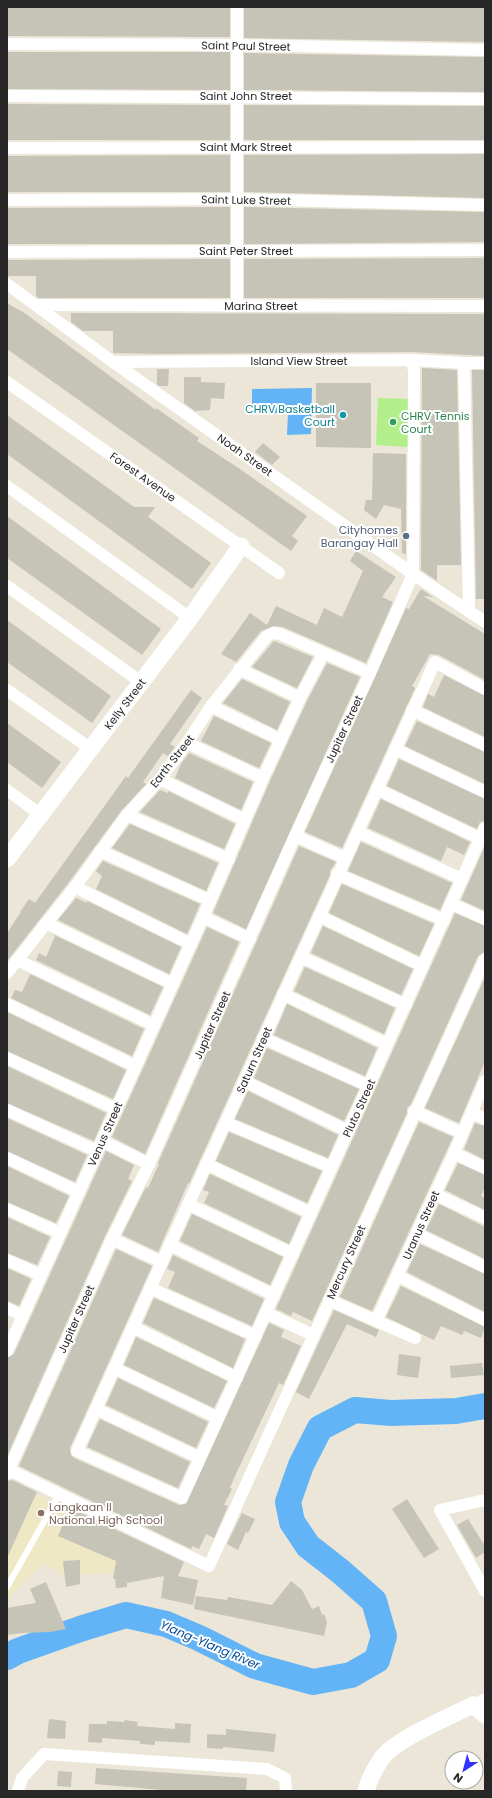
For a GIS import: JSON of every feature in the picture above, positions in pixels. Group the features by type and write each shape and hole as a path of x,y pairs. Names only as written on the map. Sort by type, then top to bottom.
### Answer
{"street":[{"path":"237,7 237,306"},
{"name":"Saint Paul Street","path":"7,44 485,50"},
{"name":"Saint John Street","path":"7,96 485,98"},
{"name":"Saint Mark Street","path":"7,148 485,147"},
{"name":"Saint Luke Street","path":"7,200 237,199 485,205"},
{"name":"Saint Peter Street","path":"7,252 485,250"},
{"name":"Noah Street","path":"7,284 113,362 413,574 485,622"},
{"name":"Marina Street","path":"37,305 485,306"},
{"path":"412,360 414,371 413,574"},
{"name":"Island View Street","path":"113,362 412,360 464,363 485,362"},
{"path":"464,363 469,611"},
{"name":"Forest Avenue","path":"7,382 279,573"},
{"path":"7,486 190,618"},
{"name":"Kelly Street","path":"7,859 190,618 241,546"},
{"name":"Jupiter Street","path":"8,1471 112,1239 149,1164 413,574"},
{"path":"7,586 141,682"},
{"name":"Earth Street","path":"7,973 75,887 127,815 160,779 187,744 211,706 239,669 267,636 273,633 280,634 323,654 370,673"},
{"name":"Venus Street","path":"7,1351 173,984 209,900 229,859 263,778 300,698 323,654"},
{"name":"Saturn Street","path":"182,1498 78,1451 337,874 358,832 435,662 485,689"},
{"path":"239,669 300,698"},
{"path":"7,690 91,749"},
{"path":"211,706 281,740"},
{"path":"412,710 485,744"},
{"path":"187,744 263,778"},
{"path":"395,750 485,792"},
{"path":"160,779 245,820"},
{"path":"377,789 483,834"},
{"path":"7,790 40,815"},
{"path":"127,815 229,859"},
{"path":"358,832 462,879"},
{"name":"Pluto Street","path":"182,1498 483,834"},
{"path":"295,836 345,858"},
{"path":"100,851 209,900"},
{"path":"337,874 444,920"},
{"path":"75,887 190,944"},
{"path":"452,904 485,919"},
{"path":"319,916 423,966"},
{"path":"203,917 250,939"},
{"path":"46,923 173,984"},
{"path":"301,956 406,1005"},
{"name":"Mercury Street","path":"57,1494 209,1566 414,1111 485,959"},
{"path":"17,960 154,1025"},
{"path":"283,994 387,1044"},
{"path":"7,1004 135,1066"},
{"path":"264,1038 369,1086"},
{"path":"7,1058 116,1109"},
{"name":"Uranus Street","path":"376,1321 454,1153 485,1081"},
{"path":"244,1082 348,1131"},
{"path":"7,1110 149,1164"},
{"path":"414,1111 462,1133"},
{"path":"472,1113 485,1119"},
{"path":"226,1123 331,1167"},
{"path":"454,1153 485,1168"},
{"path":"7,1158 79,1192"},
{"path":"206,1164 311,1213"},
{"path":"434,1194 485,1218"},
{"path":"188,1204 293,1254"},
{"path":"7,1209 60,1233"},
{"path":"417,1234 485,1267"},
{"path":"112,1239 162,1262"},
{"path":"170,1244 274,1294"},
{"path":"7,1260 41,1275"},
{"path":"398,1276 485,1320"},
{"path":"150,1288 256,1336"},
{"path":"330,1300 415,1338"},
{"path":"7,1308 23,1316"},
{"path":"266,1313 314,1335"},
{"path":"133,1327 237,1378"},
{"path":"114,1368 218,1418"},
{"path":"96,1409 200,1458"},
{"path":"8,1471 57,1494"},
{"path":"485,1500 440,1510 485,1591"},
{"path":"366,1791 369,1781 383,1757 405,1739 481,1706"},
{"path":"18,1791 22,1778 44,1754 267,1769 285,1778 286,1791"}],"lane":[{"path":"7,1587 55,1502 57,1494"}],"shaded area":[{"name":"Langkaan II National High School","path":"7,1482 144,1544 130,1572 63,1575 43,1563 7,1600"}],"green space":[{"name":"CHRV Tennis Court","path":"378,398 411,399 409,447 376,445"}],"water":[{"path":"312,388 311,434 287,435 288,413 252,413 252,389"}],"building":[{"path":"7,7 230,7 230,37 7,36"},
{"path":"244,7 485,7 485,42 244,38"},
{"path":"7,52 230,52 230,90 7,89"},
{"path":"244,53 485,57 485,92 244,90"},
{"path":"7,104 230,105 230,140 7,140"},
{"path":"244,105 485,106 485,140 244,140"},
{"path":"485,154 485,198 244,192 244,155"},
{"path":"230,155 230,192 7,192 7,156"},
{"path":"230,207 230,244 7,244 7,208"},
{"path":"244,207 485,212 485,242 244,244"},
{"path":"485,258 485,298 244,298 244,259"},
{"path":"230,259 230,298 38,298 36,296 36,276 7,276 7,260"},
{"path":"7,303 26,314 156,410 156,408 199,438 197,441 307,516 292,536 298,541 291,551 7,349"},
{"path":"71,313 485,314 485,356 412,352 113,353 113,331 83,331 71,322"},
{"path":"422,368 457,370 461,565 437,565 437,581 421,570"},
{"path":"157,369 169,369 168,386 159,386 157,384"},
{"path":"472,370 485,370 485,599 476,599"},
{"path":"184,377 201,377 201,382 225,383 224,399 211,398 210,410 195,411 184,403"},
{"name":"CHRV Basketball Court","path":"316,383 371,383 371,448 316,447"},
{"path":"7,415 134,507 155,507 148,517 211,563 192,589 7,454"},
{"path":"263,443 280,457 272,465 255,452"},
{"path":"373,453 406,454 406,554 402,553 401,509 384,505 376,519 364,510 366,500 372,500"},
{"path":"7,516 161,629 142,655 7,558"},
{"path":"356,551 396,577 382,597 393,602 366,663 283,627 274,626 261,631 236,662 221,654 250,613 267,625 276,606 317,625 324,608 342,617 363,571 350,561"},
{"path":"421,589 433,597 423,596 485,634 485,680 439,655 430,654 412,686 415,688 342,848 305,832 406,608 409,609"},
{"path":"7,620 111,696 92,723 7,662"},
{"path":"274,641 313,657 297,688 252,667"},
{"path":"327,663 360,677 246,929 213,913 270,781 307,701"},
{"path":"444,675 485,696 485,737 423,707 428,694 434,697"},
{"path":"242,679 290,702 277,730 223,703"},
{"path":"191,690 202,698 170,744 175,747 168,756 163,753 143,782 146,784 121,811 69,882 7,961 7,933 20,912 29,899 35,903 126,776 128,778"},
{"path":"214,716 271,743 259,768 201,741"},
{"path":"417,721 485,752 485,784 405,746"},
{"path":"7,723 61,762 42,788 7,762"},
{"path":"189,753 253,782 241,810 175,778 181,764"},
{"path":"399,759 485,799 485,821 480,822 477,829 387,786"},
{"path":"160,790 168,793 168,791 235,824 224,849 140,812"},
{"path":"381,799 470,842 464,855 447,847 441,861 368,828"},
{"path":"130,824 218,863 206,891 112,848"},
{"path":"361,842 452,883 440,910 348,871"},
{"path":"299,846 336,862 330,871 330,875 189,1184 188,1183 158,1252 122,1235 146,1187 148,1188 159,1164 158,1163"},
{"path":"485,846 485,911 461,900"},
{"path":"103,861 200,904 187,934 96,889 102,876 96,871"},
{"path":"342,884 434,924 419,956 329,913"},
{"path":"76,898 87,903 87,901 181,947 169,974 58,920"},
{"path":"455,913 485,926 485,952 478,956 411,1104 407,1108 407,1113 312,1321 293,1312 291,1316 276,1309"},
{"path":"323,926 413,969 401,995 311,953"},
{"path":"207,927 239,942 145,1154 112,1137"},
{"path":"52,934 163,987 150,1015 36,960 39,953 46,957 55,936"},
{"path":"305,967 395,1008 384,1034 294,991"},
{"path":"30,974 144,1029 132,1056 11,998 15,990 22,992"},
{"path":"485,977 485,1061 459,1123 425,1108"},
{"path":"287,1004 377,1048 365,1076 274,1035"},
{"path":"7,1012 126,1070 113,1099 7,1051"},
{"path":"267,1048 359,1089 344,1121 254,1078"},
{"path":"7,1066 106,1113 94,1141 7,1103"},
{"path":"248,1091 338,1135 328,1158 235,1119"},
{"path":"7,1118 87,1155 75,1182 7,1151"},
{"path":"419,1122 453,1137 372,1311 340,1297"},
{"path":"475,1123 485,1126 485,1160 464,1149"},
{"path":"229,1132 322,1171 307,1203 216,1161"},
{"path":"106,1151 134,1165 128,1179 132,1181 105,1236 7,1456 7,1358 14,1354"},
{"path":"458,1163 485,1175 485,1187 481,1196 485,1198 485,1210 445,1190"},
{"path":"7,1166 69,1196 56,1223 7,1202"},
{"path":"210,1174 301,1217 289,1244 204,1203 209,1192 203,1190"},
{"path":"439,1204 485,1227 485,1259 426,1230"},
{"path":"192,1214 283,1257 270,1285 180,1241"},
{"path":"7,1217 50,1237 37,1265 7,1253"},
{"path":"420,1244 485,1274 485,1312 407,1272"},
{"path":"116,1249 152,1266 70,1448 71,1455 74,1458 179,1505 186,1504 269,1323 284,1330 281,1337 301,1346 283,1385 279,1383 235,1476 230,1488 232,1489 224,1505 228,1506 214,1538 206,1534 199,1549 192,1546 191,1549 19,1466"},
{"path":"173,1255 264,1299 252,1326 168,1288 175,1272 167,1269"},
{"path":"7,1268 31,1279 19,1306 7,1301"},
{"path":"401,1286 485,1327 481,1338 464,1331 462,1335 441,1326 434,1340 386,1317"},
{"path":"154,1298 245,1339 233,1368 143,1323"},
{"path":"334,1310 379,1330 376,1337 347,1324 309,1399 296,1392"},
{"path":"136,1337 227,1381 214,1408 124,1365"},
{"path":"399,1354 421,1357 418,1378 397,1375"},
{"path":"482,1363 484,1375 451,1378 450,1366"},
{"path":"118,1378 208,1422 196,1448 106,1405"},
{"path":"100,1419 190,1462 178,1488 87,1447"},
{"path":"12,1480 37,1492 7,1558 7,1481"},
{"path":"407,1499 439,1549 424,1558 392,1509"},
{"path":"70,1508 184,1562 178,1576 198,1580 193,1605 161,1598 164,1576 127,1583 127,1587 116,1588 115,1579 113,1579 116,1561 58,1536"},
{"path":"242,1513 255,1519 248,1533 246,1532 238,1550 227,1544"},
{"path":"468,1519 485,1546 485,1552 476,1558 457,1525"},
{"path":"80,1560 80,1584 66,1587 63,1561"},
{"path":"291,1581 302,1590 312,1609 319,1606 322,1615 324,1614 327,1622 324,1636 194,1609 196,1596 227,1600 228,1597 272,1605"},
{"path":"46,1582 66,1629 50,1632 7,1635 7,1608 36,1603 30,1589"},
{"path":"49,1719 66,1721 65,1739 47,1738"},
{"path":"125,1720 138,1722 137,1726 175,1729 175,1723 191,1724 190,1743 155,1741 155,1745 140,1744 140,1741 102,1738 102,1743 88,1742 89,1724 107,1724 107,1721 124,1722"},
{"path":"226,1729 276,1734 274,1752 223,1747 223,1749 207,1748 207,1734 226,1735"},
{"path":"96,1768 247,1778 246,1791 173,1791 95,1784"},
{"path":"58,1771 72,1772 71,1787 57,1786"}],"waterway":[{"name":"Ylang-Ylang River","path":"7,1657 18,1651 83,1628 126,1615 166,1624 199,1638 255,1666 313,1682 351,1675 377,1660 384,1636 374,1601 340,1571 308,1546 292,1522 288,1502 301,1465 320,1428 355,1410 391,1413 456,1411 485,1406"}],"place":[{"name":"CHRV Basketball Court","path":"343,415"},
{"name":"CHRV Tennis Court","path":"393,422"},
{"name":"Cityhomes Barangay Hall","path":"406,536"},
{"name":"Langkaan II National High School","path":"41,1513"}]}
